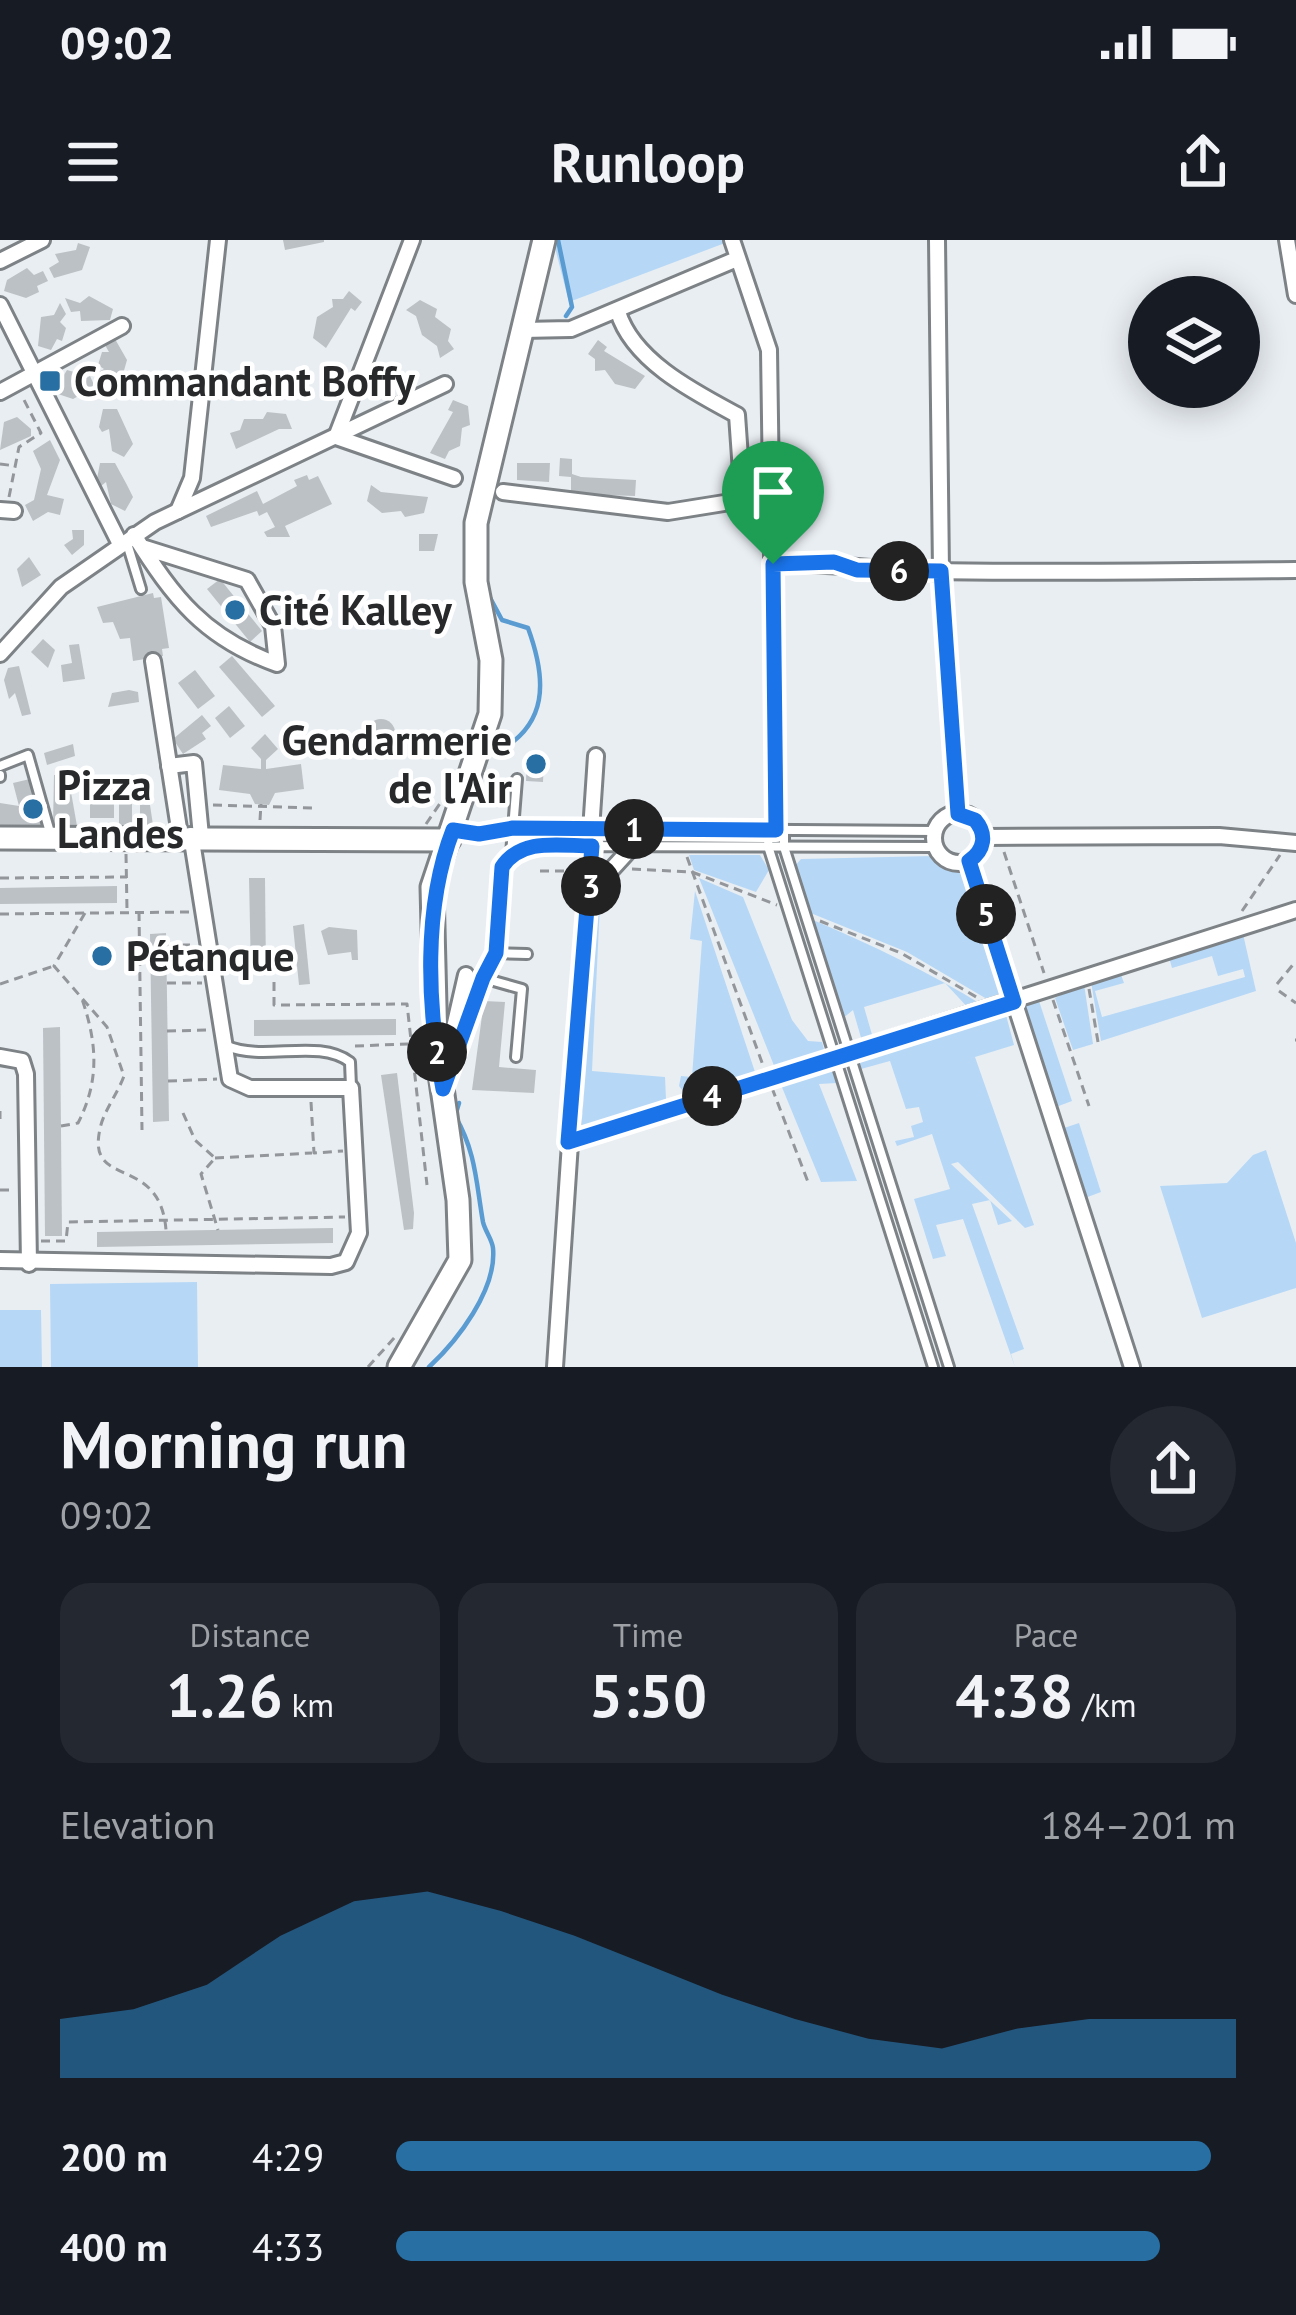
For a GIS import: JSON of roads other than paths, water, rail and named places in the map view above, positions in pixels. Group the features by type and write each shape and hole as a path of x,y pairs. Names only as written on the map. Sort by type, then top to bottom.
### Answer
{"main road":[{"path":"399,1367 460,1260 438,1063 432,886 490,714 491,660 476,581 476,523 544,240"},
{"path":"0,838 451,835"}],"street":[{"path":"0,261 42,240"},
{"path":"178,511 192,478 218,240"},
{"path":"336,437 412,240"},
{"path":"732,240 770,350 776,830"},
{"path":"937,240 941,571 958,814"},
{"path":"1287,240 1296,295"},
{"path":"521,330 572,329 732,261"},
{"path":"0,305 131,542 181,606 229,643 277,664 273,626 247,580 131,542"},
{"path":"503,492 668,512 742,500 737,416 696,393 626,337 618,312"},
{"path":"0,392 122,326"},
{"path":"0,654 61,587 178,511 446,384"},
{"path":"336,437 454,478"},
{"path":"773,564 834,562 857,570 941,571 1296,570"},
{"path":"0,1261 331,1266 346,1262 359,1233 351,1088 250,1088 230,1078 191,835 170,766 168,715 153,661"},
{"path":"591,892 596,756"},
{"path":"170,766 194,763 198,805 191,835"},
{"path":"991,837 969,861 953,863 935,839 944,818 958,814 975,820 991,837 1219,836 1294,843"},
{"path":"451,835 513,828"},
{"path":"555,1367 583,911 591,892 633,846"},
{"path":"969,861 1132,1367"},
{"path":"568,1142 1296,910"},
{"path":"438,1063 450,1045 475,976"},
{"path":"0,1057 22,1061 26,1073 29,1264"}],"lane":[{"path":"131,542 141,589"},
{"path":"0,766 28,755 51,837"},
{"path":"443,1089 475,976 496,953 502,867 511,854 517,779"},
{"path":"513,828 776,830 935,839"},
{"path":"776,830 768,847 949,1367"},
{"path":"776,830 805,915 932,1367"},
{"path":"511,854 530,846 784,847 935,839"},
{"path":"496,953 527,953"},
{"path":"475,976 522,988 515,1057"},
{"path":"225,1038 248,1055 336,1052 350,1062 351,1088"}],"waterway":[{"path":"558,240 572,307 566,316"},
{"path":"488,594 502,620 528,628 540,683 539,700 526,729 495,753"},
{"path":"429,1367 473,1314 493,1264 471,1155 455,1116 459,1103"}],"place":[{"name":"Commandant Boffy","path":"50,381"},
{"name":"Cité Kalley","path":"235,610"},
{"name":"Gendarmerie de l'Air","path":"536,764"},
{"name":"Pizza Landes","path":"33,809"},
{"name":"Pétanque","path":"102,956"}]}
